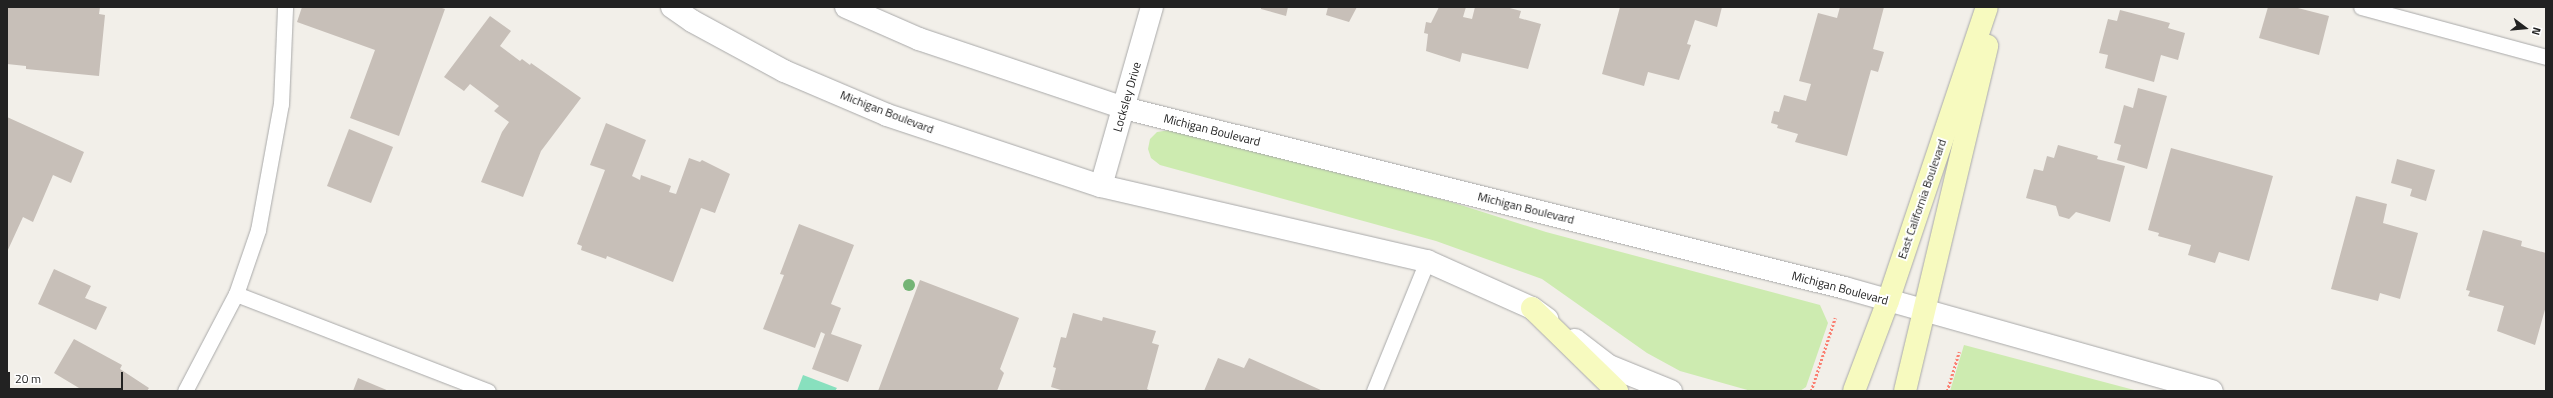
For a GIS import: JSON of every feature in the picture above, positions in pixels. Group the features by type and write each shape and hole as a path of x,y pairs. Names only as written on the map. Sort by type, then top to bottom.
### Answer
{"main road":[{"name":"East California Boulevard","path":"1854,391 1888,301 1986,7"},
{"name":"East California Boulevard","path":"1905,391 1996,7"},
{"path":"1532,308 1616,391"}],"street":[{"name":"Michigan Boulevard","path":"672,7 692,21 784,71 887,115 1102,186 1427,262 1532,308 1609,366 1671,391"},
{"name":"Michigan Boulevard","path":"846,7 919,39 1124,108 1888,301 2212,391"},
{"name":"Locksley Drive","path":"1102,186 1152,7"}],"lane":[{"path":"185,391 236,294 258,230 281,104 285,7"},
{"path":"2361,7 2546,57"},
{"path":"1374,391 1427,262"},
{"path":"236,294 488,391"}],"path":[{"path":"1811,391 1837,313"},
{"path":"1947,391 1960,349"}],"green space":[{"path":"1170,130 1448,201 1546,232 1820,305 1828,323 1806,387 1800,391 1751,391 1680,371 1647,353 1542,279 1436,241 1160,165 1151,158 1148,149 1150,139 1157,132"},
{"path":"1964,345 2138,391 1950,391"},
{"path":"803,375 837,388 835,391 797,391"}],"building":[{"path":"8,7 100,7 99,14 105,15 99,76 26,69 26,66 7,64"},
{"path":"302,7 439,7 445,9 399,136 350,118 375,50 297,22"},
{"path":"1261,7 1288,7 1286,16 1261,9"},
{"path":"1328,7 1357,7 1349,22 1326,15"},
{"path":"1439,7 1466,7 1463,17 1472,19 1475,7 1506,7 1521,11 1519,18 1541,24 1528,69 1462,53 1460,62 1426,51 1428,34 1424,33 1426,22 1431,23"},
{"path":"1620,7 1722,7 1717,27 1695,20 1687,44 1691,45 1679,80 1648,72 1644,86 1602,74"},
{"path":"1840,7 1884,7 1873,49 1884,52 1878,72 1871,70 1847,156 1795,142 1798,134 1777,128 1778,125 1771,123 1774,111 1779,112 1784,95 1806,101 1811,84 1799,81 1818,13 1837,18"},
{"path":"2268,7 2294,7 2329,16 2319,55 2259,38"},
{"path":"2120,10 2170,23 2168,28 2185,33 2178,60 2161,55 2154,82 2105,68 2108,55 2099,53 2108,19 2117,21"},
{"path":"490,16 511,31 500,46 520,61 522,59 530,65 531,63 581,98 541,151 523,197 481,182 502,132 509,122 494,111 499,106 470,84 464,91 444,77"},
{"path":"2138,88 2167,96 2147,169 2117,160 2121,145 2114,143 2124,105 2133,108"},
{"path":"7,117 84,152 71,183 53,175 33,222 23,217 7,252"},
{"path":"606,123 646,140 632,176 640,180 641,175 671,186 669,192 676,194 689,158 700,162 702,160 730,174 715,213 701,208 673,282 607,256 606,259 581,250 582,246 577,244 605,170 590,165"},
{"path":"349,129 393,147 371,203 327,186"},
{"path":"2058,145 2098,156 2097,159 2125,166 2110,222 2076,212 2069,219 2059,216 2056,206 2026,198 2034,169 2043,171 2047,156 2054,158"},
{"path":"2171,148 2273,176 2249,261 2219,252 2215,263 2188,255 2191,245 2158,236 2159,233 2148,230"},
{"path":"2397,159 2435,170 2426,201 2410,196 2412,189 2391,183"},
{"path":"2356,196 2387,204 2383,223 2418,233 2400,299 2380,293 2378,301 2331,289"},
{"path":"799,224 854,245 831,304 841,308 831,334 862,345 848,382 812,369 825,334 821,332 815,348 763,329 784,275 780,274"},
{"path":"2483,230 2522,241 2521,246 2546,253 2546,306 2535,345 2497,331 2504,306 2468,296 2470,291 2466,290"},
{"path":"54,269 91,286 85,298 107,307 96,330 38,304"},
{"path":"920,280 1019,318 1000,369 1004,373 997,391 878,391"},
{"path":"1073,313 1102,321 1103,317 1156,331 1152,343 1159,345 1147,389 1151,391 1064,391 1051,387 1056,368 1053,367 1061,337 1066,338"},
{"path":"74,339 122,365 120,369 149,388 147,391 84,391 54,373"},
{"path":"1218,358 1244,368 1249,358 1323,391 1204,391"},
{"path":"358,378 389,391 353,391"}]}
